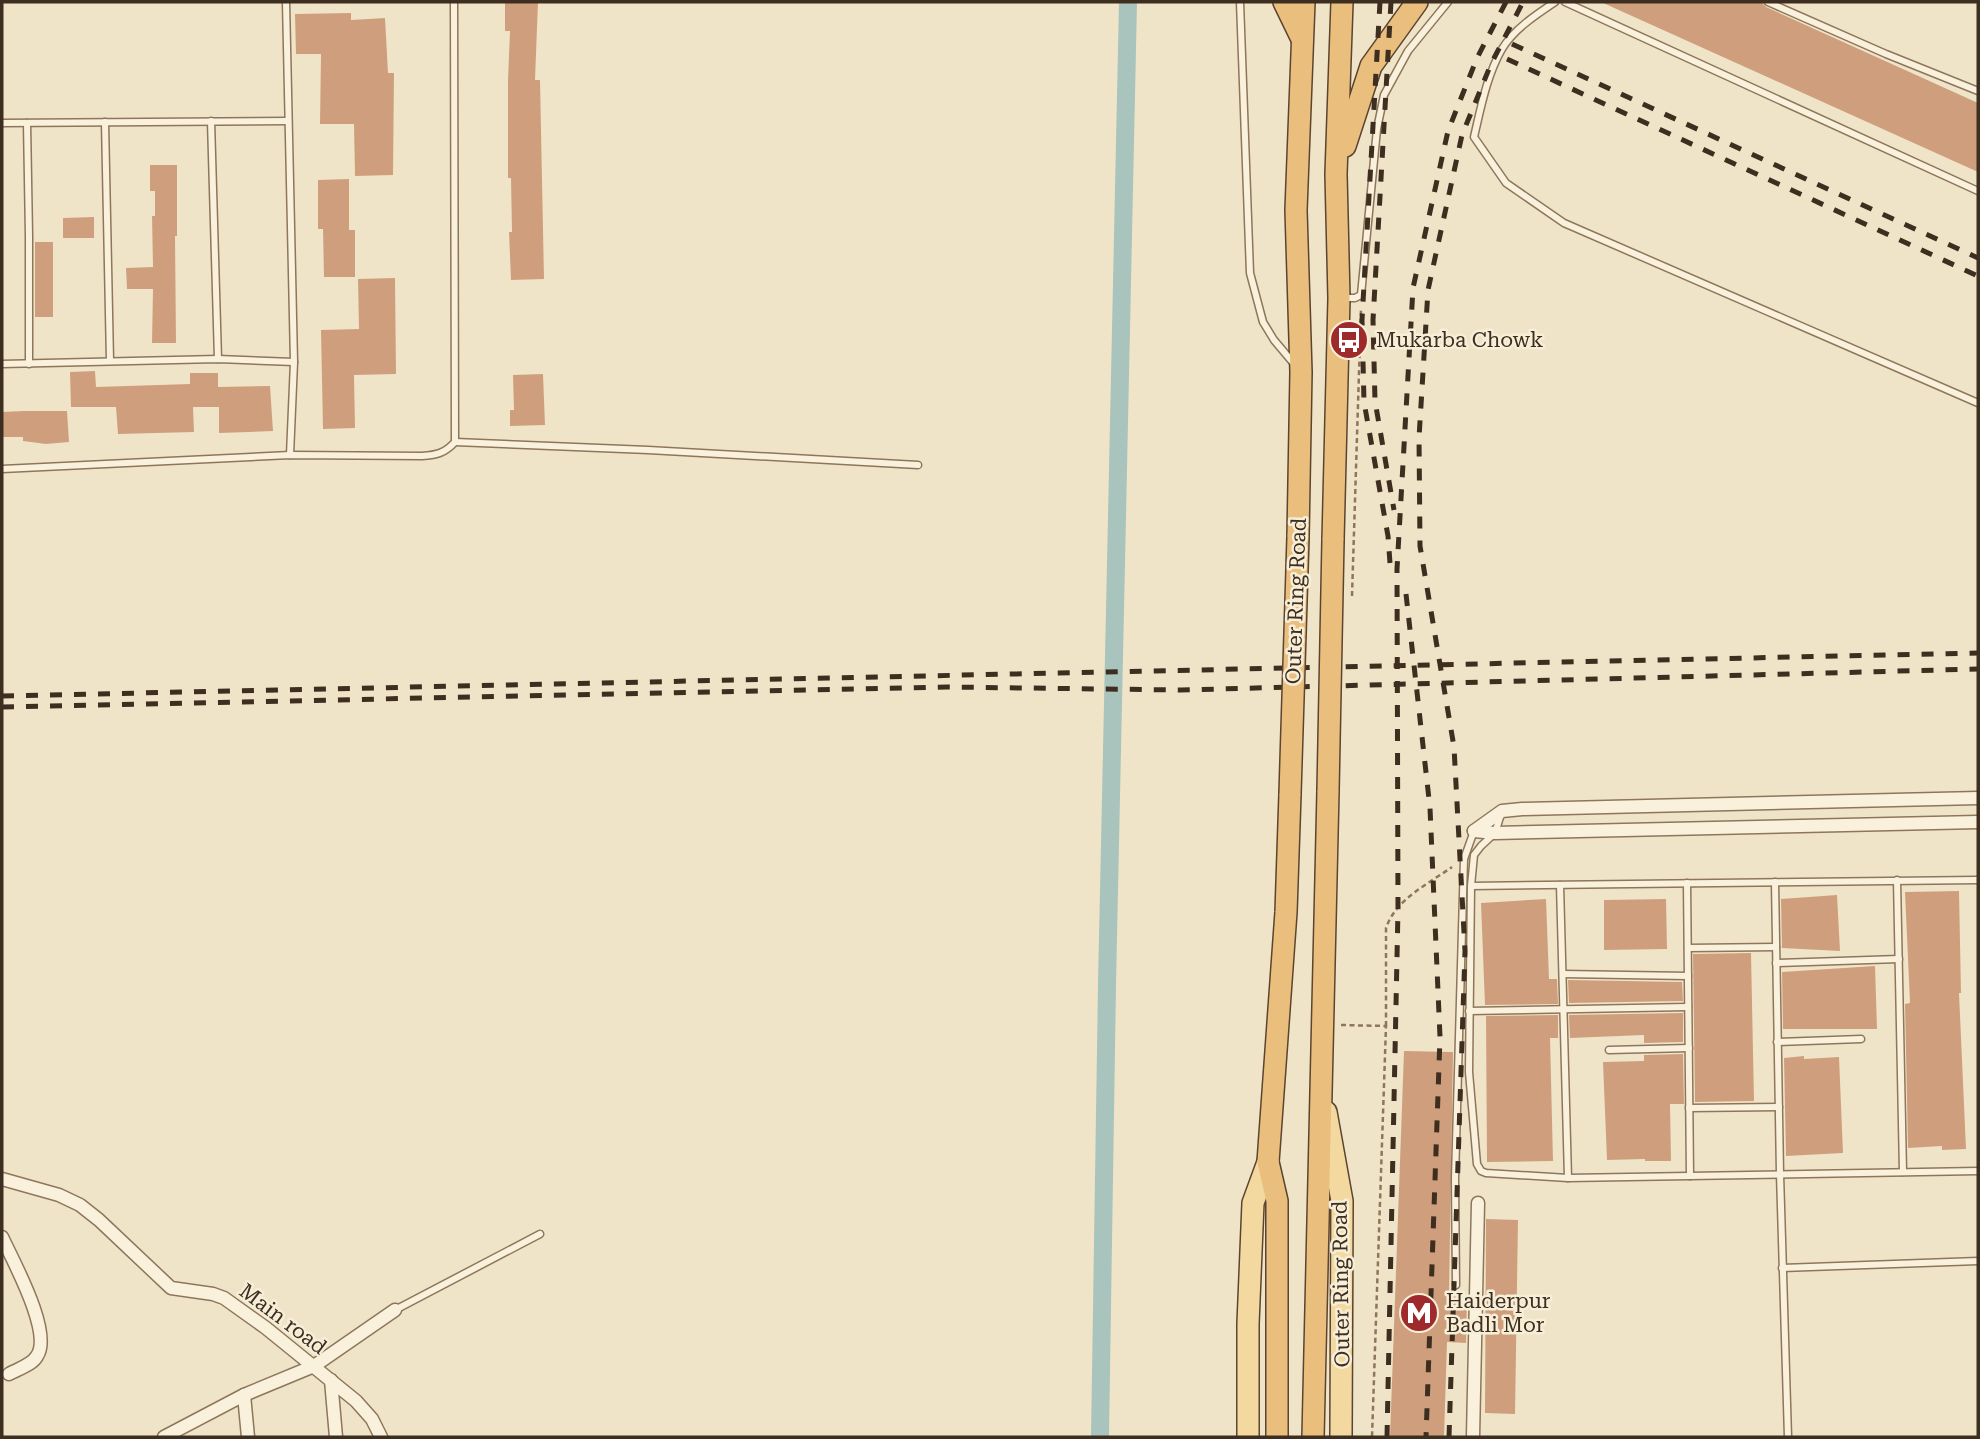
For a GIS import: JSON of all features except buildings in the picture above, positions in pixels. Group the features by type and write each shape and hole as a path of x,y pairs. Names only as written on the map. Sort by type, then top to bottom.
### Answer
{"highway":[{"path":"1284,2 1302,39"},
{"name":"Outer Ring Road","path":"1277,1437 1278,1201 1268,1162 1286,912 1298,537 1301,372 1296,209 1304,2"},
{"name":"Outer Ring Road","path":"1313,1437 1339,298 1336,174 1342,2"},
{"path":"1336,174 1371,66 1417,2"}],"main road":[{"name":"Outer Ring Road","path":"1322,1090 1342,1201 1341,1437"},
{"name":"Outer Ring Road","path":"1248,1437 1248,1324 1253,1203 1268,1162"}],"street":[{"path":"1474,831 1502,811 1978,798"},
{"path":"1474,831 1495,833 1978,822"},
{"name":"Main road","path":"2,1179 70,1199 99,1220 171,1288 224,1298 267,1328 365,1410 381,1437"},
{"path":"1473,1437 1478,1203"},
{"path":"2,1237 33,1303 41,1343 40,1353 35,1360 9,1374"},
{"path":"164,1437 244,1395 314,1366 395,1310"},
{"path":"331,1380 336,1437"},
{"path":"244,1395 248,1437"}],"lane":[{"path":"286,2 294,362 290,455"},
{"path":"2,468 290,455 436,455 455,442 453,2"},
{"path":"1240,2 1250,273 1264,322 1273,340 1301,372"},
{"path":"1339,298 1361,295 1377,129 1384,95 1408,51 1448,2"},
{"path":"1555,2 1531,18 1503,47 1484,93 1474,137 1506,183 1564,223 1978,403"},
{"path":"1565,2 1978,191"},
{"path":"1768,2 1978,91"},
{"path":"211,121 218,359"},
{"path":"2,123 288,121"},
{"path":"105,122 110,361"},
{"path":"27,123 29,364"},
{"path":"2,364 218,359 294,362"},
{"path":"455,442 918,465"},
{"path":"1502,811 1495,833 1474,855 1471,886 1469,1072 1476,1164 1481,1171 1568,1178 1978,1171"},
{"path":"1456,1285 1455,1179 1464,859 1474,831"},
{"path":"1897,880 1903,1172"},
{"path":"1471,886 1978,880"},
{"path":"1775,882 1788,1437"},
{"path":"1687,883 1690,1176"},
{"path":"1560,885 1568,1178"},
{"path":"1688,948 1776,947"},
{"path":"1776,963 1899,959"},
{"path":"1563,974 1688,976"},
{"path":"1469,1011 1688,1007"},
{"path":"1777,1042 1861,1039"},
{"path":"1609,1050 1689,1048"},
{"path":"1689,1108 1779,1107"},
{"path":"395,1310 540,1234"},
{"path":"1782,1268 1978,1261"}],"path":[{"path":"1352,598 1361,295"},
{"path":"1372,1437 1386,928 1390,916 1409,897 1464,859"},
{"path":"1340,1025 1385,1026"}],"waterway":[{"path":"1100,1437 1128,2"}],"railway":[{"path":"1380,2 1362,320 1364,402 1388,536 1390,563"},
{"path":"1391,2 1373,320 1375,401 1394,510"},
{"path":"1387,1437 1398,909 1397,569 1413,288 1448,131 1477,58 1506,2"},
{"path":"1449,1437 1465,951 1454,747 1420,546 1419,438 1428,290 1462,135 1491,64 1523,2"},
{"path":"1512,44 1978,258"},
{"path":"1507,59 1978,276"},
{"path":"1406,594 1430,808 1440,1037 1426,1437"},
{"path":"2,696 1978,653"},
{"path":"2,707 947,687 1181,690 1978,669"}],"place":[{"name":"Mukarba Chowk","path":"1349,340"},
{"name":"Haiderpur Badli Mor","path":"1419,1313"}]}
